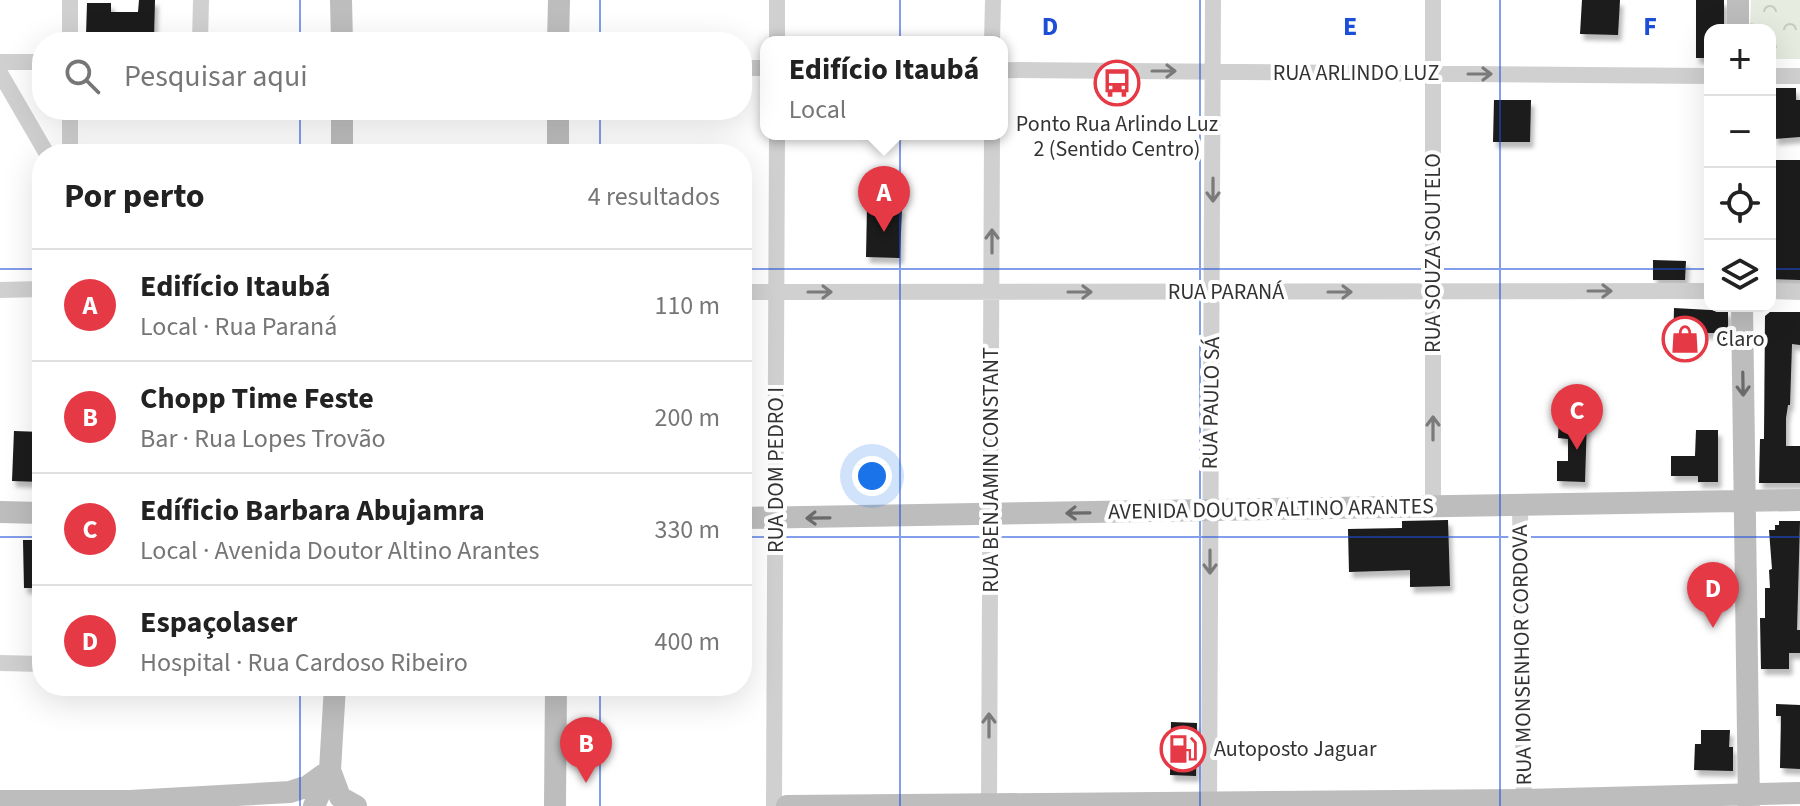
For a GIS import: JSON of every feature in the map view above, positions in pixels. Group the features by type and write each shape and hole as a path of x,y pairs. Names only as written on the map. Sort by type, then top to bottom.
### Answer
{"street":[{"path":"70,0 70,32"},
{"path":"200,32 201,0"},
{"path":"341,0 342,32"},
{"path":"558,32 559,0"},
{"path":"777,0 777,36"},
{"path":"992,36 993,0"},
{"name":"RUA PAULO SÁ","path":"1209,804 1213,0"},
{"name":"RUA SOUZA SOUTELO","path":"1433,0 1433,506"},
{"path":"1738,0 1738,24"},
{"path":"0,62 32,62"},
{"name":"RUA ARLINDO LUZ","path":"1008,70 1704,76"},
{"path":"0,73 41,144"},
{"path":"1776,76 1800,76"},
{"path":"70,120 70,144"},
{"path":"342,120 342,144"},
{"path":"558,120 558,144"},
{"name":"RUA DOM PEDRO I","path":"774,806 777,140"},
{"name":"RUA BENJAMIN CONSTANT","path":"989,805 992,140"},
{"path":"0,290 32,289"},
{"name":"RUA PARANÁ","path":"752,292 1704,291"},
{"path":"1776,291 1800,292"},
{"path":"1742,312 1749,800"},
{"name":"AVENIDA DOUTOR ALTINO ARANTES","path":"752,518 1800,500"},
{"name":"RUA MONSENHOR CORDOVA","path":"1520,505 1524,803"},
{"path":"0,512 32,513"},
{"path":"0,663 32,664"},
{"path":"314,806 330,770 334,696"},
{"path":"555,806 556,696"},
{"path":"0,801 226,801 290,792 308,786 330,770"},
{"path":"330,770 340,797 356,806"},
{"path":"787,806 1524,803 1749,800 1800,793"}],"green space":[{"path":"1751,0 1800,0 1800,59 1776,59 1776,24 1750,24"}],"building":[{"path":"139,0 155,0 154,32 86,32 87,3 111,3 111,12 138,12"},
{"path":"1582,0 1620,0 1618,35 1580,34"},
{"path":"1696,0 1724,0 1724,24 1704,24 1704,58 1696,58"},
{"path":"1776,88 1796,88 1796,100 1800,100 1800,137 1776,139"},
{"path":"1494,100 1531,100 1530,142 1493,142"},
{"path":"1776,160 1800,160 1800,280 1776,279"},
{"path":"867,206 902,207 900,258 866,257"},
{"path":"1653,260 1686,261 1685,280 1653,280"},
{"name":"Claro","path":"1674,308 1728,312 1728,341 1719,341 1719,333 1697,333 1697,352 1673,351"},
{"path":"1770,312 1800,312 1800,345 1792,344 1786,446 1800,446 1800,483 1759,483 1760,439 1764,439 1765,316"},
{"path":"1559,418 1587,418 1585,482 1557,481 1557,461 1568,461 1568,439 1558,438"},
{"path":"1696,430 1718,430 1718,482 1698,482 1698,476 1671,476 1671,456 1695,456"},
{"path":"14,431 32,432 32,482 12,481"},
{"path":"1448,520 1450,586 1410,587 1410,570 1349,572 1348,529 1402,528 1402,521"},
{"path":"1779,521 1800,521 1797,630 1800,630 1800,653 1789,653 1789,669 1761,669 1760,618 1765,618 1765,588 1770,588 1769,570 1772,569 1769,530 1775,530"},
{"path":"23,540 32,540 32,588 24,588"},
{"path":"1776,704 1800,705 1800,769 1780,768 1781,716 1776,716"},
{"name":"Autoposto Jaguar","path":"1171,722 1197,723 1196,776 1170,775"},
{"path":"1701,730 1730,730 1733,771 1694,770 1695,744 1701,744"}],"place":[{"name":"Ponto Rua Arlindo Luz 2 (Sentido Centro)","path":"1117,83"},
{"name":"Edifício Itaubá","path":"884,232"},
{"name":"Claro","path":"1685,339"},
{"name":"Edíficio Barbara Abujamra","path":"1577,450"},
{"name":"Espaçolaser","path":"1713,628"},
{"name":"Autoposto Jaguar","path":"1183,749"},
{"name":"Chopp Time Feste","path":"586,783"}]}
